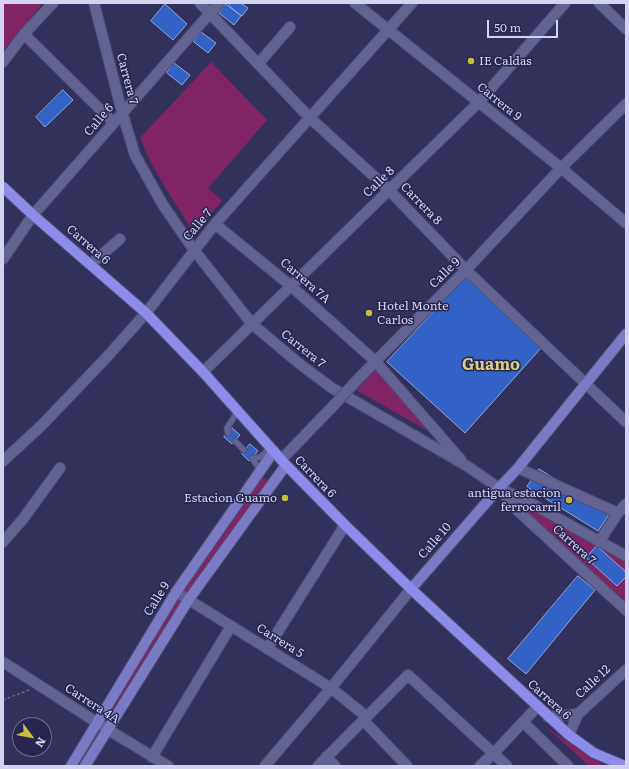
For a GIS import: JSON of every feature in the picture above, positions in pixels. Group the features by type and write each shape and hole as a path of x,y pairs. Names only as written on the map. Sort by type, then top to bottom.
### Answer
{"main road":[{"name":"Carrera 6","path":"3,186 33,215 146,313 203,372 272,450 345,525 537,707 569,735 594,753 625,766"}],"street":[{"path":"3,62 24,34 53,3"},
{"name":"Carrera 7","path":"94,3 122,112 135,155 162,205 194,250 252,324 301,365 332,388 467,466 499,488 517,510 626,610"},
{"name":"Carrera 8","path":"200,3 309,117 389,190 466,270 626,422"},
{"name":"Calle 6","path":"3,259 33,215 219,3"},
{"name":"Carrera 9","path":"355,3 480,102 626,223"},
{"name":"Calle 7","path":"3,461 62,404 106,358 146,313 215,224 412,3"},
{"name":"Calle 8","path":"203,372 480,102 565,3"},
{"path":"600,3 626,29"},
{"path":"258,64 290,27"},
{"path":"24,34 114,123"},
{"name":"Calle 9","path":"85,766 106,729 189,599 284,462 375,361 466,270 561,168 626,104"},
{"name":"Carrera 7A","path":"215,224 292,286 375,361 467,466"},
{"path":"91,264 120,239"},
{"name":"Calle 10","path":"265,766 331,688 411,589 518,468 626,334"},
{"name":"Calle 9","path":"71,766 176,592 260,470 272,450"},
{"path":"3,542 23,519 60,468"},
{"path":"518,468 618,513"},
{"path":"499,488 524,500 626,556"},
{"path":"599,542 618,513 626,504"},
{"path":"267,649 345,525"},
{"name":"Carrera 5","path":"176,592 331,688 365,719 408,766"},
{"path":"152,757 232,626"},
{"name":"Carrera 4A","path":"3,662 106,729 168,766"},
{"name":"Calle 12","path":"569,735 578,714 626,670"},
{"path":"318,766 408,675 507,766"},
{"path":"480,766 537,707"},
{"path":"548,716 578,714"},
{"path":"523,722 568,766"},
{"path":"326,757 335,766"}],"lane":[{"path":"228,433 227,428 238,411"},
{"path":"235,441 244,450"},
{"path":"260,470 252,458 260,457 272,450"}],"path":[{"path":"3,700 26,691 42,688"}],"shaded area":[{"path":"3,3 43,3 3,51"},
{"path":"211,62 267,120 208,188 222,201 194,233 151,163 140,138"},
{"path":"376,368 446,441 356,390"},
{"path":"261,475 269,482 188,596 181,590"},
{"path":"507,485 599,544 626,557 626,601 501,494"},
{"path":"177,597 185,601 110,722 103,718"},
{"path":"545,726 591,758 606,766 589,766"},
{"path":"95,730 101,734 82,766 73,766"}],"building":[{"path":"231,3 241,3 248,8 242,16 229,6"},
{"path":"165,4 187,24 173,40 151,21"},
{"path":"226,4 241,16 234,25 219,13"},
{"path":"201,32 216,43 208,53 194,42"},
{"path":"174,63 190,75 182,85 167,73"},
{"path":"63,90 73,100 45,127 36,117"},
{"path":"467,276 541,348 465,433 387,362"},
{"path":"232,428 240,435 232,444 224,437"},
{"path":"250,444 258,451 249,461 242,454"},
{"name":"antigua estacion ferrocarril","path":"539,469 610,513 598,531 527,487"},
{"path":"597,546 626,572 626,577 617,586 586,558"},
{"path":"578,576 595,590 526,674 508,659"}],"place":[{"name":"IE Caldas","path":"471,61"},
{"name":"Hotel Monte Carlos","path":"369,313"},
{"name":"Estacion Guamo","path":"285,498"},
{"name":"antigua estacion ferrocarril","path":"569,500"}],"district":[{"name":"Guamo","path":"491,365"}]}
